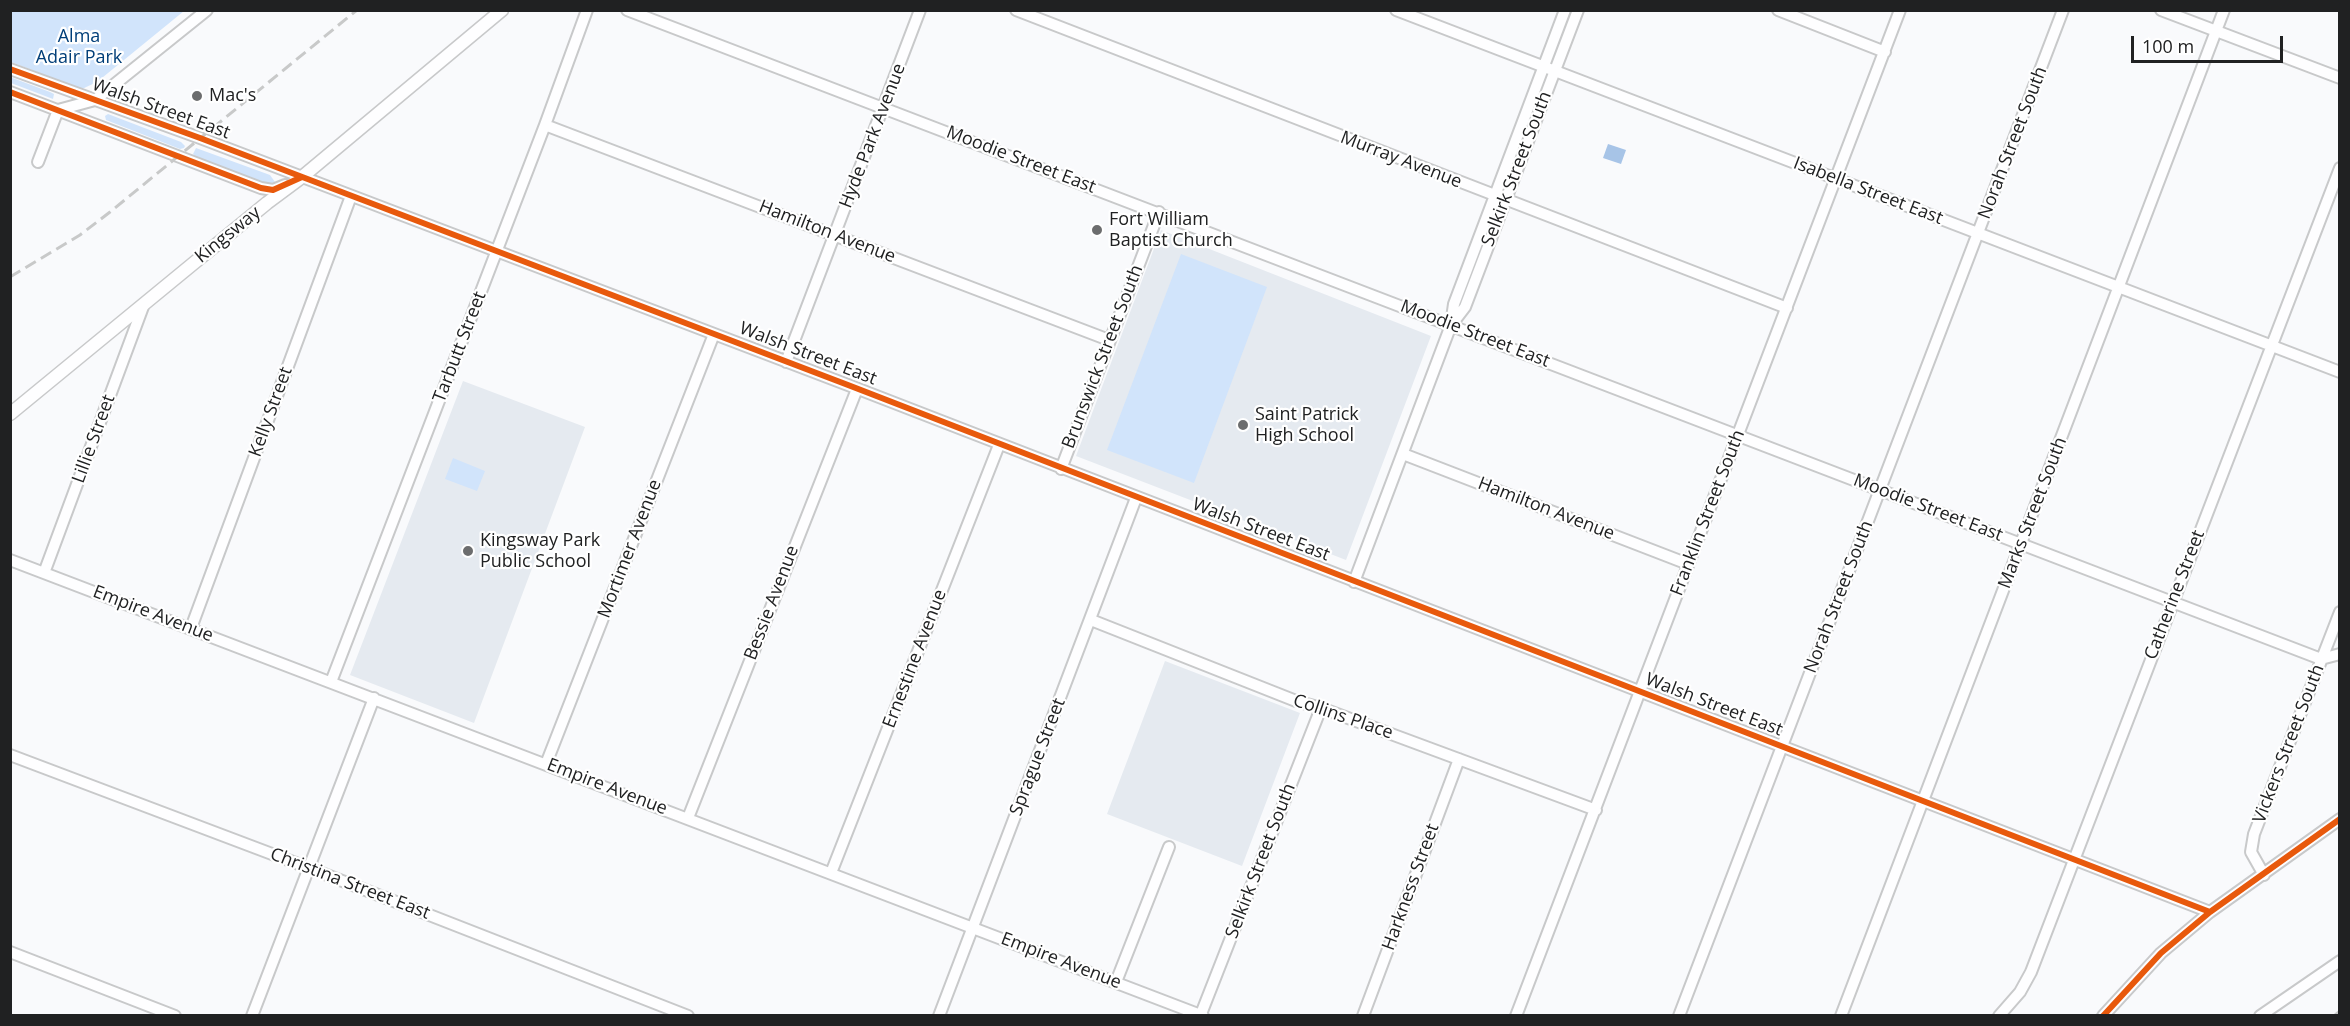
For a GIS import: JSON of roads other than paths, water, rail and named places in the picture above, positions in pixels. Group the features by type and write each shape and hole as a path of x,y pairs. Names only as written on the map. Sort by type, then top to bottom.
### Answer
{"main road":[{"name":"Kingsway","path":"10,414 267,202 302,177 502,10"}],"street":[{"path":"38,162 58,110 95,100 207,10"},
{"name":"Tarbutt Street","path":"332,682 587,10"},
{"name":"Moodie Street East","path":"627,10 2321,659"},
{"name":"Hyde Park Avenue","path":"786,362 921,10"},
{"name":"Murray Avenue","path":"1016,10 1787,308"},
{"name":"Isabella Street East","path":"1396,10 2340,372"},
{"name":"Selkirk Street South","path":"1549,70 1565,10"},
{"name":"Selkirk Street South","path":"1354,582 1451,325 1454,303 1500,198 1549,70 1578,10"},
{"path":"1778,10 1885,52"},
{"name":"Franklin Street South","path":"1516,1016 1900,10"},
{"name":"Norah Street South","path":"1679,1016 2063,10"},
{"path":"2161,10 2340,78"},
{"name":"Marks Street South","path":"1841,1016 2224,10"},
{"name":"Walsh Street East","path":"10,69 714,334 2210,912"},
{"name":"Walsh Street East","path":"10,92 261,188 273,190 302,177"},
{"name":"Hamilton Avenue","path":"545,125 1109,340"},
{"name":"Catherine Street","path":"1999,1016 2020,992 2031,972 2340,168"},
{"name":"Kelly Street","path":"192,628 351,196"},
{"name":"Brunswick Street South","path":"1061,468 1159,212"},
{"name":"Lillie Street","path":"44,573 144,304"},
{"name":"Mortimer Avenue","path":"546,764 714,334"},
{"name":"Bessie Avenue","path":"688,818 857,389"},
{"name":"Ernestine Avenue","path":"831,873 999,445"},
{"name":"Hamilton Avenue","path":"1403,454 1688,564"},
{"name":"Sprague Street","path":"939,1016 1136,498"},
{"name":"Empire Avenue","path":"10,560 1202,1015"},
{"name":"Vickers Street South","path":"2264,875 2251,852 2254,834 2340,612"},
{"name":"Collins Place","path":"1091,620 1296,701 1321,708 1596,810"},
{"path":"2321,659 2340,654"},
{"path":"252,1016 374,698"},
{"name":"Selkirk Street South","path":"1202,1015 1321,708"},
{"name":"Christina Street East","path":"10,755 309,868 688,1016"},
{"name":"Harkness Street","path":"1363,1016 1459,759"},
{"path":"2103,1016 2161,953 2210,912 2340,819"},
{"path":"1116,982 1169,846"},
{"path":"10,952 175,1016"},
{"path":"2260,1016 2340,961"}],"railway":[{"path":"10,277 80,235 110,212 357,10"},
{"path":"2334,1016 2340,1011"}],"place":[{"name":"Mac's","path":"197,96"},
{"name":"Fort William Baptist Church","path":"1097,230"},
{"name":"Saint Patrick High School","path":"1243,425"},
{"name":"Kingsway Park Public School","path":"468,551"}],"park label":[{"name":"Alma Adair Park","path":"79,47"}]}
